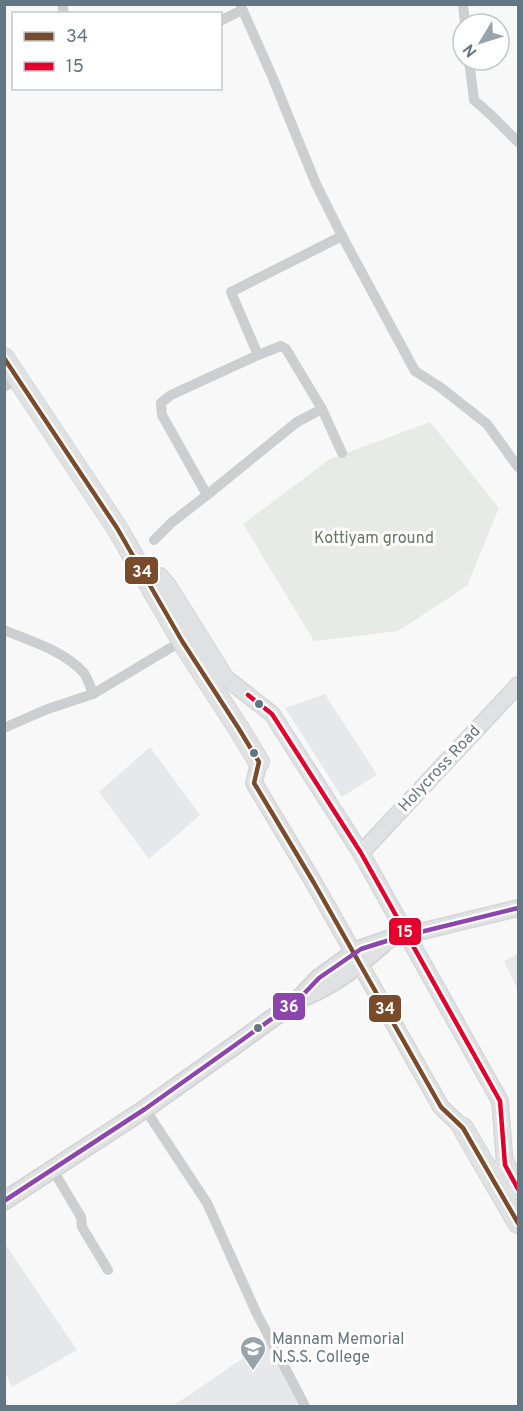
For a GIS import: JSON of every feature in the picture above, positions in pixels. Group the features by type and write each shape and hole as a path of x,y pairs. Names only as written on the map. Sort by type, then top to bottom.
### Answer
{"highway":[{"path":"4,358 11,383 117,528 166,586 221,674"},
{"path":"117,528 182,641 259,762"},
{"path":"463,1128 519,1223"},
{"path":"505,1165 519,1189"}],"main road":[{"path":"4,1201 145,1109 298,1000 319,978 390,939"}],"street":[{"path":"222,20 241,7 316,184 415,371 440,387 487,424 519,467"},
{"path":"470,72 474,100 519,142"},
{"path":"258,356 231,292 342,236"},
{"path":"207,495 162,415 161,403 171,395 281,346 286,349 322,409 342,453"},
{"path":"154,540 171,523 297,422 322,409"},
{"path":"4,630 64,657 83,672 93,694"},
{"path":"4,728 45,710 93,694 182,641"},
{"path":"221,674 272,714 361,853 500,1101 505,1165"},
{"name":"Holycross Road","path":"361,853 519,685"},
{"path":"259,762 254,783 441,1107 463,1128"},
{"path":"390,939 519,908"},
{"path":"145,1109 207,1203 256,1312 305,1407"},
{"path":"53,1170 81,1217 82,1227 108,1270"}],"shaded area":[{"path":"325,694 377,775 342,797 285,708"},
{"path":"150,747 200,815 149,859 99,792"},
{"path":"518,954 518,990 504,961"},
{"path":"5,1244 77,1350 12,1387 5,1373"},
{"name":"Mannam Memorial N.S.S. College","path":"268,1341 299,1406 173,1406"}],"green space":[{"name":"Kottiyam ground","path":"430,422 499,508 467,586 398,631 314,641 243,524 330,459"}],"transit line":[{"name":"34","path":"4,358 117,528 182,641 259,762 254,783 314,883 441,1107 463,1128 518,1223"},
{"name":"15","path":"248,695 272,714 361,853 500,1101 505,1165 518,1189"},
{"name":"36","path":"4,1201 145,1109 298,1000 319,978 361,949 518,908"}],"place":[{"name":"Mannam Memorial N.S.S. College","path":"253,1372"}]}
